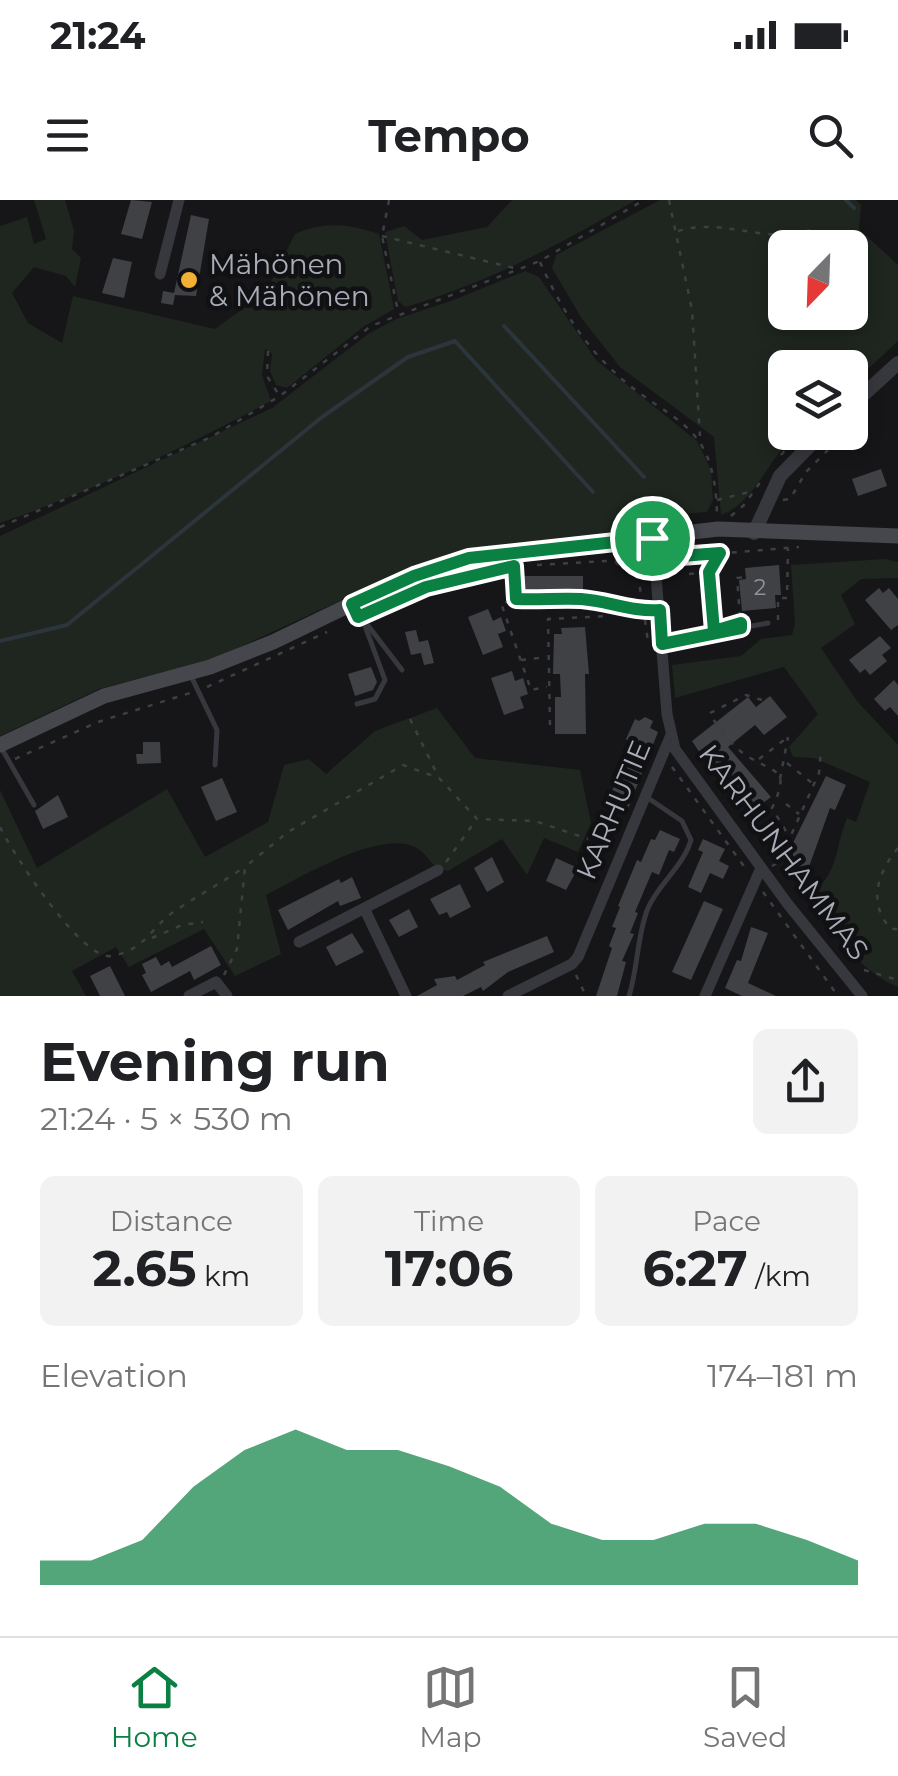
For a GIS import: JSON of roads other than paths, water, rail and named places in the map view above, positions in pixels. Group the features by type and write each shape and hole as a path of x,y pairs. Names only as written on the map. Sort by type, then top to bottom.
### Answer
{"main road":[{"path":"0,746 104,696 190,674 355,610 414,576 469,558 652,538 718,539 754,533 898,536"}],"street":[{"path":"160,274 179,200"},
{"path":"868,390 898,363"},
{"path":"754,533 780,476 805,450"},
{"name":"KARHUTIE","path":"508,996 572,964 672,736 652,538"},
{"name":"KARHUNHAMMAS","path":"672,736 680,758 862,996"},
{"path":"706,996 761,868"},
{"path":"298,942 438,870"},
{"path":"365,910 406,996"},
{"path":"189,996 220,983 227,996"}],"lane":[{"path":"530,599 581,599 606,602 623,610 660,610"},
{"path":"355,610 385,680 376,699 356,704"},
{"path":"662,644 768,623"},
{"path":"365,626 380,638 402,670"},
{"path":"190,674 217,730 214,764"},
{"path":"0,746 34,805"},
{"path":"629,996 645,916 657,891 686,855 691,840 682,821 646,796"}],"waterway":[{"path":"846,200 854,208"},
{"path":"504,326 644,477"},
{"path":"0,641 67,625 322,417 408,357 455,341 593,492"}],"place":[{"name":"Mähönen & Mähönen","path":"189,280"}]}
